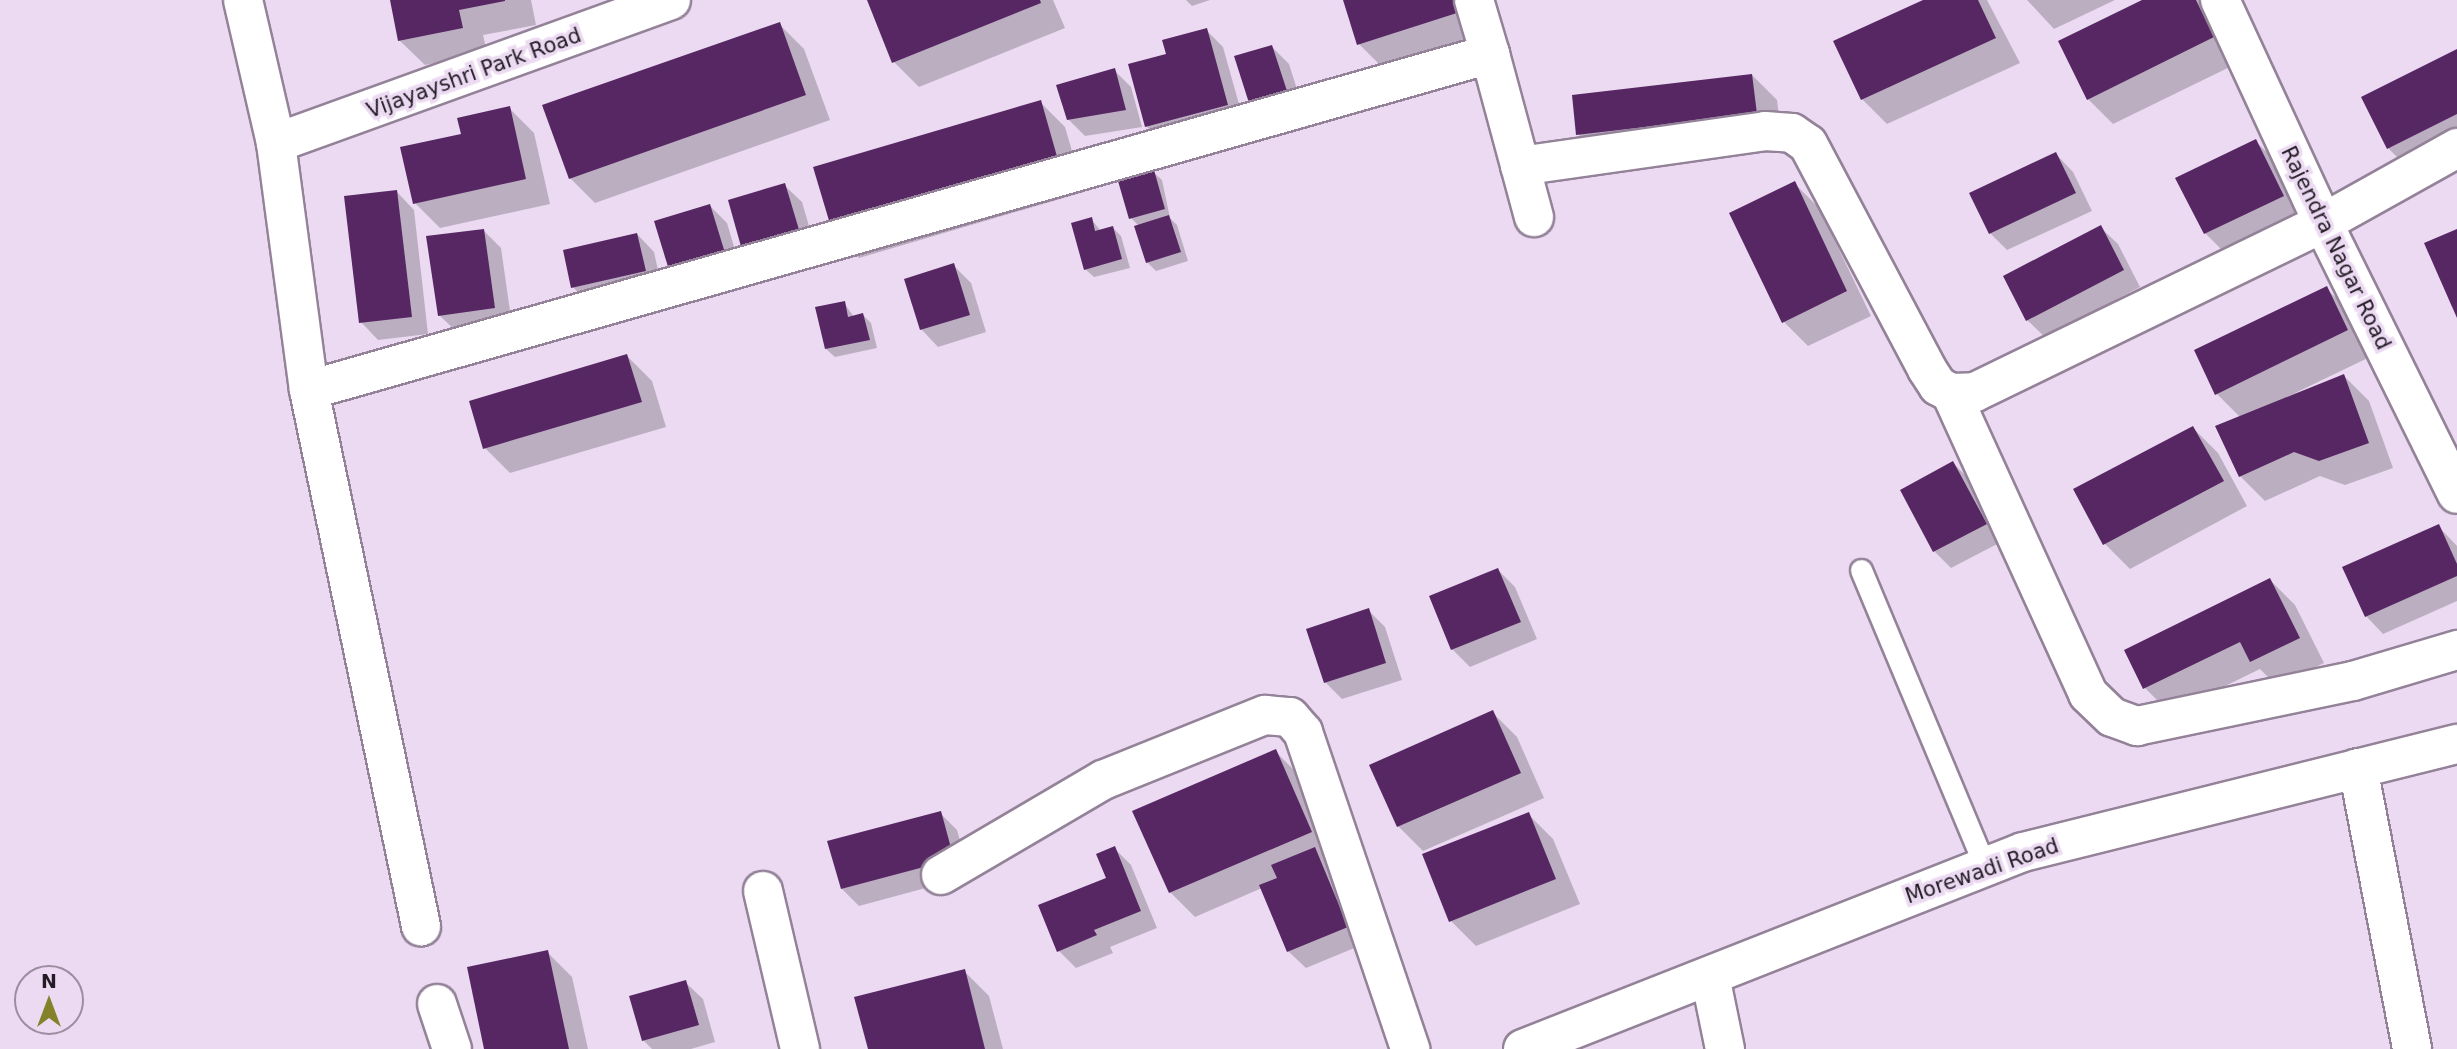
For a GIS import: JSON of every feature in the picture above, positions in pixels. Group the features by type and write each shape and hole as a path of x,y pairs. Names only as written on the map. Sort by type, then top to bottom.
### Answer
{"street":[{"path":"243,0 276,143 309,390 421,926"},
{"path":"1474,0 1534,217"},
{"name":"Rajendra Nagar Road","path":"2220,0 2323,223 2457,494"},
{"name":"Vijayayshri Park Road","path":"276,143 659,3"},
{"path":"309,390 1490,54"},
{"path":"1520,166 1765,131 1792,133 1808,144 1927,369 1938,386 1951,393 1975,392 2323,223 2457,148"},
{"path":"1951,393 2088,694 2112,717 2137,726 2353,681 2457,650"},
{"path":"941,875 1103,780 1265,715 1290,717 1303,733 1409,1049"},
{"name":"Morewadi Road","path":"1523,1049 2023,852 2457,744"},
{"path":"2358,768 2412,1049"},
{"path":"763,891 800,1049"},
{"path":"1710,976 1725,1049"},
{"path":"437,1004 452,1049"}],"lane":[{"path":"1861,570 1985,866"}],"building":[{"path":"390,0 505,1 459,10 463,28 398,41"},
{"path":"867,0 1040,0 1041,3 892,63"},
{"path":"1343,0 1456,0 1460,12 1357,45"},
{"path":"1923,0 1978,0 1996,38 1861,100 1833,41"},
{"path":"2142,0 2196,0 2214,37 2087,100 2058,41"},
{"path":"780,22 806,95 569,179 542,105"},
{"path":"1207,28 1228,105 1145,127 1128,64 1166,54 1162,40"},
{"path":"1272,45 1287,91 1249,103 1234,56"},
{"path":"2457,49 2457,114 2387,149 2361,97"},
{"path":"1115,68 1126,110 1067,120 1056,85"},
{"path":"1752,74 1757,114 1576,135 1572,95"},
{"path":"1041,100 1060,167 833,234 813,167"},
{"path":"510,106 526,179 413,204 400,147 461,134 457,118"},
{"path":"2256,139 2284,196 2204,234 2175,178"},
{"path":"2056,152 2076,193 1989,234 1969,193"},
{"path":"1154,170 1165,209 1129,219 1118,181"},
{"path":"1795,181 1847,291 1782,323 1729,213"},
{"path":"785,183 800,233 742,250 728,200"},
{"path":"397,190 412,317 359,323 344,196"},
{"path":"710,204 725,253 669,270 654,221"},
{"path":"1169,215 1181,252 1146,263 1134,226"},
{"path":"1092,217 1095,231 1113,226 1122,259 1084,270 1071,223"},
{"path":"2101,225 2124,270 2026,321 2003,276"},
{"path":"484,229 495,308 438,316 426,236"},
{"path":"2457,229 2457,318 2424,243"},
{"path":"637,233 646,271 571,288 563,250"},
{"path":"954,263 970,315 920,330 904,279"},
{"path":"2327,286 2348,330 2215,395 2194,350"},
{"path":"845,301 848,317 863,313 870,340 825,349 815,307"},
{"path":"627,354 642,402 483,449 469,401"},
{"path":"2344,374 2369,443 2319,461 2294,452 2239,477 2215,426"},
{"path":"2193,426 2224,481 2103,545 2073,489"},
{"path":"1953,461 1987,524 1933,552 1900,490"},
{"path":"2439,524 2457,564 2457,576 2365,617 2342,567"},
{"path":"1498,568 1521,622 1451,650 1429,596"},
{"path":"2270,578 2300,638 2250,662 2240,642 2143,689 2124,650"},
{"path":"1369,608 1386,663 1324,683 1306,629"},
{"path":"1493,710 1521,773 1397,827 1369,765"},
{"path":"1276,749 1312,832 1169,893 1132,811"},
{"path":"941,811 954,859 841,889 827,841"},
{"path":"1529,812 1556,879 1449,922 1422,854"},
{"path":"1115,846 1141,911 1094,930 1097,935 1057,952 1038,905 1106,878 1096,854"},
{"path":"1315,847 1348,927 1287,952 1259,885 1277,878 1271,865"},
{"path":"548,950 569,1049 484,1049 467,967"},
{"path":"965,969 985,1049 868,1049 854,997"},
{"path":"686,980 699,1025 642,1041 629,996"}]}
